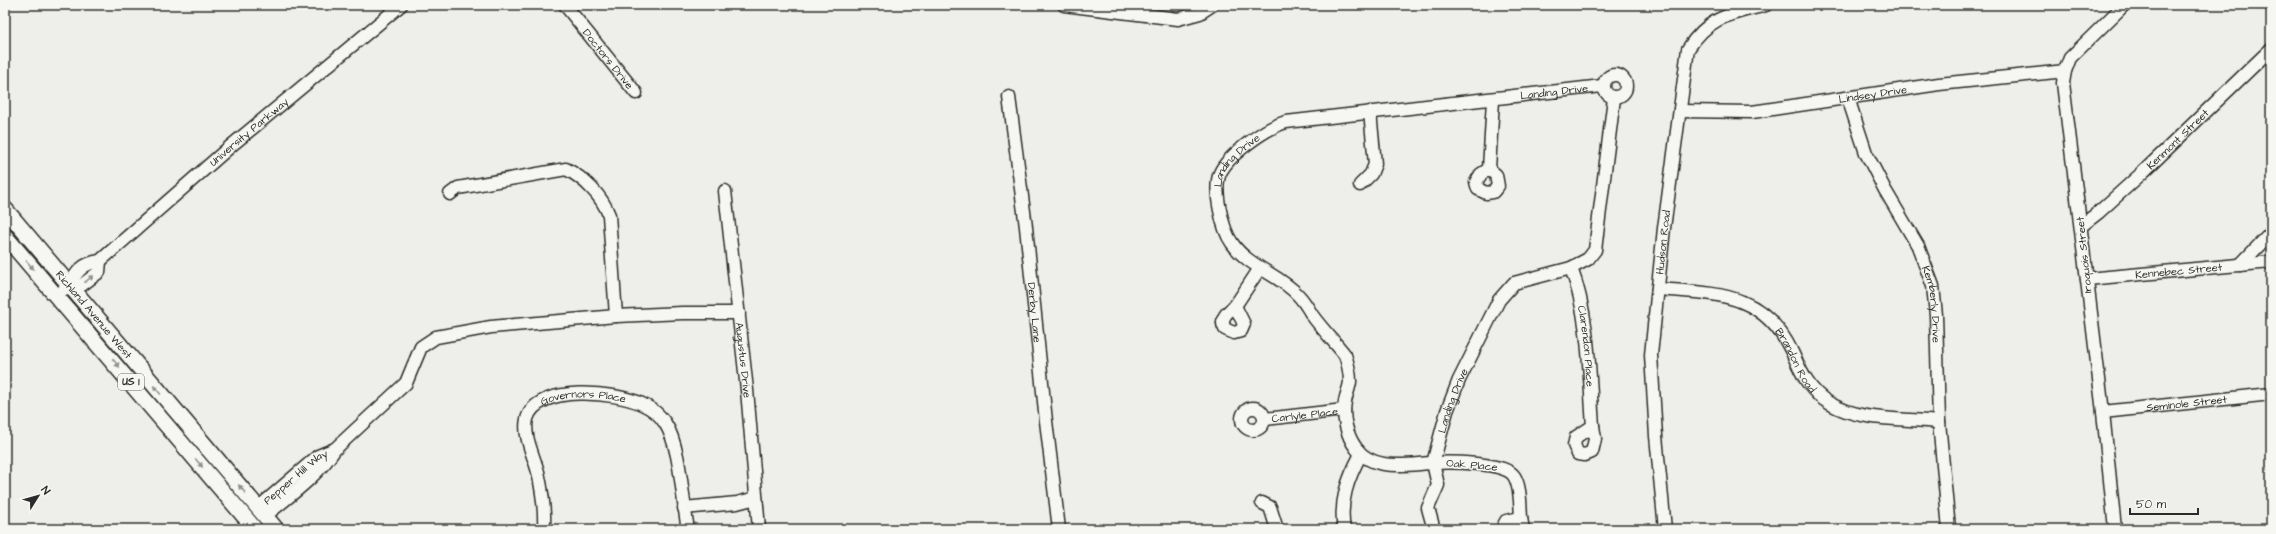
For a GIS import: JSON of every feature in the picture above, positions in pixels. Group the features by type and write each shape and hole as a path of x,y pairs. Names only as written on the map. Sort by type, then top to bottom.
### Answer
{"main road":[{"name":"Richland Avenue West","path":"5,209 276,529"},
{"name":"Richland Avenue West","path":"5,236 255,529"}],"street":[{"name":"University Parkway","path":"56,294 69,286 82,285 98,272 100,261 232,145 401,5"},
{"name":"Doctors Drive","path":"565,5 636,93"},
{"path":"1064,5 1178,19 1200,13 1212,5"},
{"name":"Hudson Road","path":"1665,529 1656,436 1651,355 1664,228 1688,49 1696,37 1707,26 1723,16 1766,5"},
{"name":"Iroquois Street","path":"2115,529 2103,412 2064,91 2065,71 2070,58 2124,5"},
{"name":"Kenmont Street","path":"2081,226 2136,179 2271,49"},
{"name":"Lindsey Drive","path":"1680,110 1710,113 1752,112 1939,84 2065,71"},
{"name":"Landing Drive","path":"1602,86 1606,78 1612,74 1622,76 1626,84 1625,88 1621,95 1614,98"},
{"name":"Landing Drive","path":"1602,86 1606,93 1614,98"},
{"name":"Landing Drive","path":"1361,454 1348,434 1344,410 1350,382 1345,355 1298,295 1285,282 1260,268 1232,243 1223,223 1218,187 1219,174 1224,166 1237,153 1277,124 1286,122 1494,100 1602,86"},
{"name":"Derby Lane","path":"1009,97 1026,228 1059,529"},
{"name":"Landing Drive","path":"1428,508 1438,485 1433,463 1452,395 1503,294 1514,284 1571,268 1588,259 1596,244 1614,98"},
{"name":"Kemberly Drive","path":"1848,98 1858,133 1872,166 1918,246 1929,272 1936,315 1938,422 1949,529"},
{"path":"1489,169 1494,100"},
{"path":"1360,185 1371,174 1375,164 1370,112"},
{"path":"450,194 458,188 566,169 577,175 605,203 609,215 616,316 682,313 739,313"},
{"name":"Augustus Drive","path":"725,191 739,313 759,529"},
{"path":"2240,265 2271,233"},
{"name":"Kennebec Street","path":"2087,279 2271,262"},
{"path":"1235,306 1260,268"},
{"name":"Clarendon Place","path":"1571,268 1579,294 1586,331 1593,426"},
{"name":"Brandon Road","path":"1658,288 1715,294 1755,306 1785,340 1810,386 1830,404 1850,412 1865,415 1938,422"},
{"name":"Pepper Hill Way","path":"261,512 318,470 328,461 335,449 406,383 421,347 436,337 491,327 616,316"},
{"name":"Governors Place","path":"544,529 545,516 538,474 526,426 530,413 535,406 552,396 590,394 624,397 652,409 664,421 672,437 688,529"},
{"name":"Seminole Street","path":"2103,412 2271,394"},
{"name":"Carlyle Place","path":"1265,419 1344,410"},
{"path":"1344,529 1341,514 1343,499 1351,472 1361,454 1377,462 1398,466 1433,463"},
{"name":"Oak Place","path":"1433,463 1506,468 1514,476 1517,484 1522,523 1506,521 1502,529"},
{"path":"684,508 737,504 756,498"},
{"path":"1262,503 1270,507 1277,529"},
{"path":"1428,508 1432,529"},
{"path":"1428,508 1439,525 1439,529"}]}
